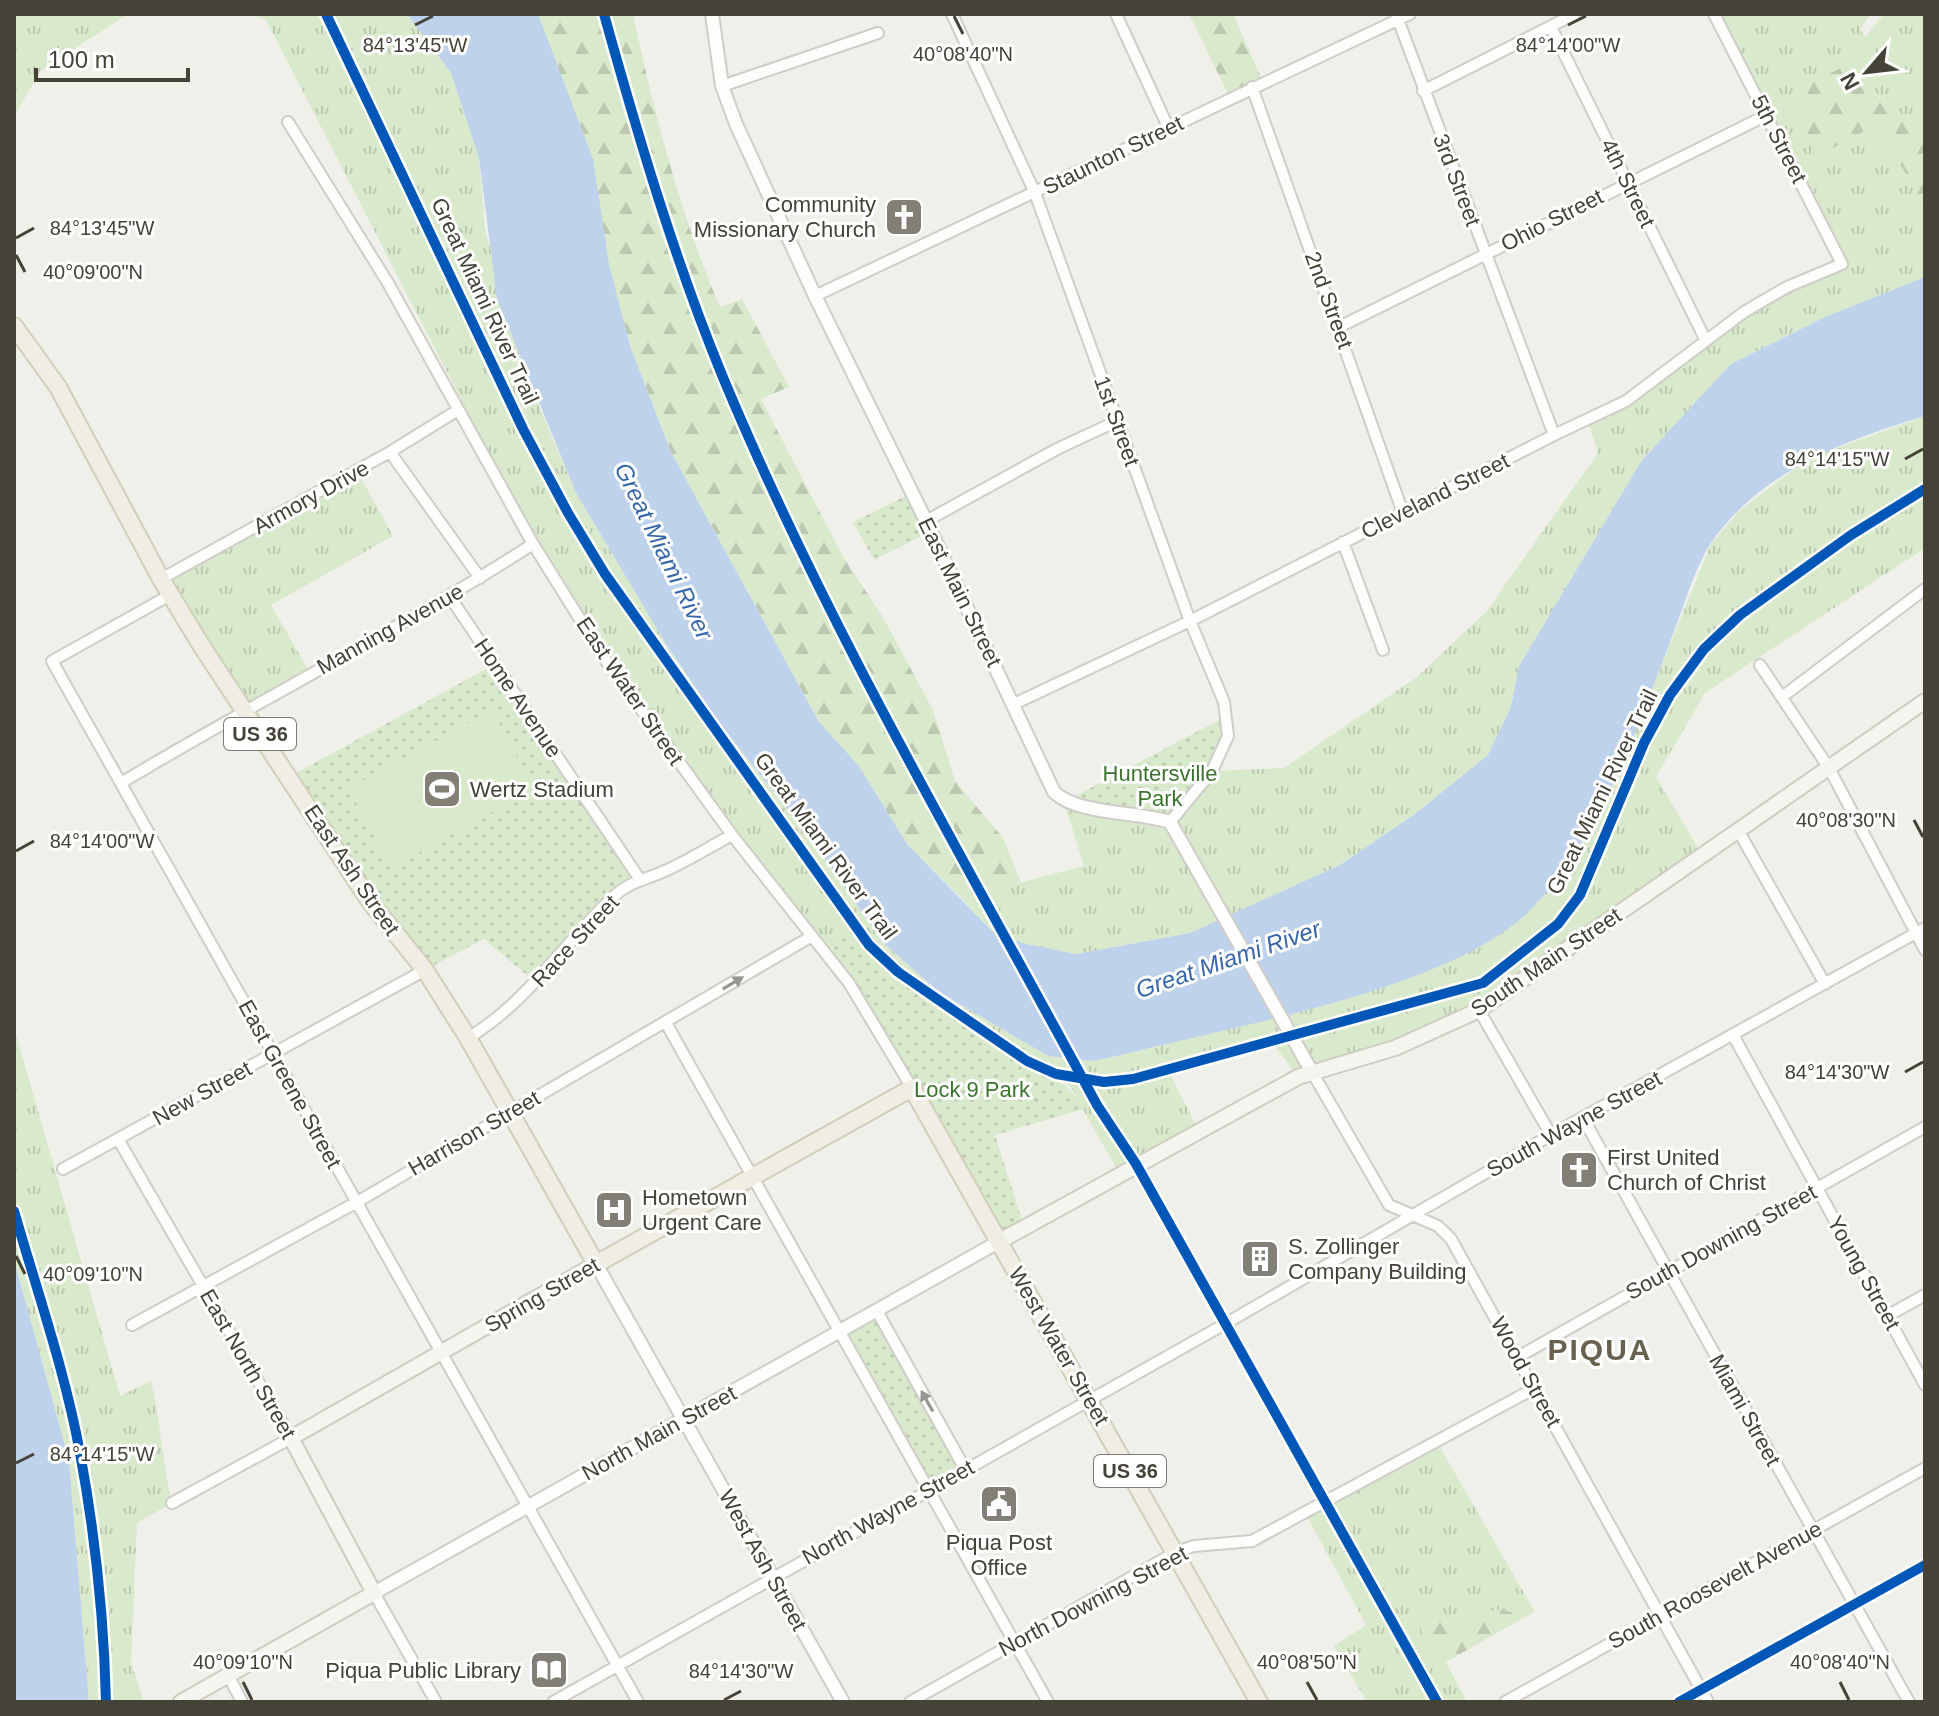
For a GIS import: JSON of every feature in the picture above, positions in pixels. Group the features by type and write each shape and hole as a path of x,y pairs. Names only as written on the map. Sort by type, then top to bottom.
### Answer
{"main road":[{"name":"East Ash Street","path":"14,326 58,387 170,595 371,903 425,970 468,1038 507,1113 596,1264"},
{"name":"South Main Street","path":"1136,1164 1312,1072 1395,1048 1479,1010 1925,701"},
{"name":"Spring Street","path":"291,1438 912,1088"},
{"name":"East Water Street","path":"912,1088 1000,1241"},
{"name":"North Main Street","path":"1000,1241 1136,1164"},
{"name":"West Water Street","path":"1000,1241 1259,1702"},
{"name":"East North Street","path":"291,1438 374,1593"},
{"name":"North Main Street","path":"181,1702 374,1593"}],"street":[{"name":"East Main Street","path":"712,14 722,86 736,124 815,296 1054,792 1064,802 1147,814 1170,822"},
{"name":"1st Street","path":"952,14 1035,193 1190,621 1224,702 1228,736 1212,771 1170,822"},
{"path":"1116,14 1168,127"},
{"name":"Staunton Street","path":"815,296 1410,14"},
{"path":"1423,91 1575,14"},
{"name":"5th Street","path":"1714,14 1842,264"},
{"name":"3rd Street","path":"1398,18 1554,435"},
{"name":"4th Street","path":"1551,27 1705,339"},
{"path":"722,86 878,33"},
{"name":"2nd Street","path":"1252,87 1403,513"},
{"name":"Ohio Street","path":"1339,327 1767,115"},
{"name":"East Water Street","path":"288,122 388,283 533,544 606,661 732,835 812,936 879,1028 912,1088"},
{"name":"Cleveland Street","path":"1014,704 1190,621 1626,401 1705,339 1787,287 1842,264"},
{"name":"Armory Drive","path":"161,579 390,452 458,410"},
{"path":"926,521 1117,421"},
{"path":"390,452 480,578"},
{"path":"1343,542 1383,650"},
{"name":"Manning Avenue","path":"121,783 244,709 450,597 533,544"},
{"path":"1782,697 1925,589"},
{"name":"East Greene Street","path":"170,595 52,661 638,1702"},
{"name":"Home Avenue","path":"450,597 639,878"},
{"path":"1760,665 1829,768 1920,931 1925,950"},
{"path":"1170,822 1312,1072"},
{"path":"1739,832 1825,984"},
{"name":"Race Street","path":"468,1038 492,1023 536,983 614,896 639,878 654,875 732,835"},
{"name":"South Wayne Street","path":"1225,1324 1551,1135 1920,931"},
{"name":"Harrison Street","path":"132,1325 357,1202 812,936"},
{"name":"New Street","path":"63,1169 425,970"},
{"path":"1479,1010 1551,1135"},
{"path":"666,1023 1048,1702"},
{"name":"Young Street","path":"1733,1035 1925,1385"},
{"name":"Wood Street","path":"1312,1072 1376,1188 1389,1205 1438,1226 1451,1239 1708,1702"},
{"name":"Miami Street","path":"1583,1118 1909,1702"},
{"name":"South Downing Street","path":"1518,1357 1925,1127"},
{"name":"East North Street","path":"118,1139 291,1438"},
{"name":"North Main Street","path":"374,1593 1000,1241"},
{"name":"East Ash Street","path":"596,1264 683,1418"},
{"path":"1887,1316 1925,1295"},
{"path":"877,1311 965,1469"},
{"name":"North Wayne Street","path":"553,1702 772,1576 1225,1324"},
{"name":"North Downing Street","path":"910,1702 1176,1552 1194,1546 1232,1546 1252,1541 1535,1388"},
{"name":"West Ash Street","path":"683,1418 843,1702"},
{"name":"Spring Street","path":"172,1503 291,1438"},
{"name":"South Roosevelt Avenue","path":"1505,1702 1925,1468"},
{"path":"374,1593 436,1702"},
{"path":"228,1675 242,1702"}],"green space":[{"path":"14,14 128,14 40,71 14,117"},
{"path":"251,14 407,14 451,73 479,158 485,229 524,371 576,493 666,644 723,728 819,849 882,942 939,992 1048,1056 1093,1061 1368,990 1561,875 1616,776 1711,544 1739,511 1807,459 1925,416 1925,548 1705,693 1656,777 1703,856 1479,1010 1298,1077 1275,1046 1171,1076 1199,1131 1119,1173 1070,1086 1021,1061 889,968 854,932 825,953 606,661 458,410 464,405 266,20"},
{"path":"538,14 633,14 669,163 692,236 720,307 742,299 789,387 761,399 841,553 884,619 933,710 955,781 1003,838 1021,882 961,898 907,844 859,766 819,722 671,452 630,346 559,75"},
{"path":"1189,14 1233,14 1263,82 1230,98"},
{"path":"1714,14 1871,14 1860,29 1865,37 1884,14 1925,14 1925,134 1871,88 1870,128 1894,154 1925,206 1925,277 1825,317 1731,364 1642,460 1519,666 1511,707 1488,755 1415,814 1340,865 1190,933 1077,954 1026,944 992,931 961,898 1084,866 1064,802 1212,771 1284,768 1417,677 1486,612 1598,453 1588,421 1626,401 1744,312 1842,264","holes":["1871,53 1884,58 1871,87"]},
{"path":"1870,53 1885,58 1871,89 1925,134 1925,206 1894,154 1870,128 1816,157 1790,94"},
{"path":"357,471 393,536 271,605 310,673 244,709 161,579"},
{"path":"912,493 931,531 874,560 853,522"},
{"path":"495,664 639,878 614,896 536,983 484,939 425,970 289,777"},
{"name":"Wertz Stadium","path":"492,710 535,789 391,868 348,788"},
{"name":"Huntersville Park","path":"1225,717 1225,733 1216,761 1170,822 1064,802"},
{"name":"Lock 9 Park","path":"854,931 932,999 1018,1058 1062,1083 1084,1109 995,1135 1024,1227 1000,1241 826,953"},
{"path":"14,1027 120,1396 151,1381 154,1396 172,1503 137,1523 131,1662 144,1702 89,1702 69,1460 14,1260"},
{"path":"877,1311 965,1469 928,1489 838,1333"},
{"path":"1437,1442 1535,1612 1525,1617 1501,1609 1428,1656 1446,1662 1467,1702 1367,1702 1334,1646 1366,1625 1304,1511"},
{"path":"1501,1609 1525,1617 1446,1662 1428,1656 1420,1626"}],"water":[{"name":"Great Miami River","path":"407,14 538,14 593,159 609,264 630,346 671,452 819,722 859,766 907,844 992,931 1026,944 1077,954 1190,933 1340,865 1415,814 1488,755 1511,707 1519,666 1642,460 1731,364 1825,317 1925,277 1925,416 1866,436 1807,462 1754,496 1731,518 1699,564 1645,708 1594,820 1552,886 1527,913 1491,940 1446,963 1338,1002 1093,1061 1048,1056 939,992 882,942 819,849 723,728 666,644 576,493 497,299 479,158 451,73"},
{"path":"14,1260 69,1460 89,1702 14,1702"}],"cycle path":[{"name":"Great Miami River Trail","path":"326,14 523,429 605,574 869,945 898,972 1027,1061 1056,1074 1104,1082 1133,1079 1483,983 1558,924 1580,895 1644,743 1670,695 1704,649 1740,615 1851,535 1925,489"},
{"path":"604,14 688,286 722,375 807,562 900,744 1097,1105 1136,1164 1437,1702"},
{"path":"14,1211 59,1361 80,1453 98,1577 106,1702"},
{"path":"1679,1702 1925,1565"}],"place":[{"name":"Community Missionary Church","path":"904,217"},
{"name":"Wertz Stadium","path":"442,789"},
{"name":"First United Church of Christ","path":"1579,1170"},
{"name":"Hometown Urgent Care","path":"614,1210"},
{"name":"S. Zollinger Company Building","path":"1260,1259"},
{"name":"Piqua Post Office","path":"999,1504"},
{"name":"Piqua Public Library","path":"549,1670"}],"district":[{"name":"PIQUA","path":"1600,1349"}]}
